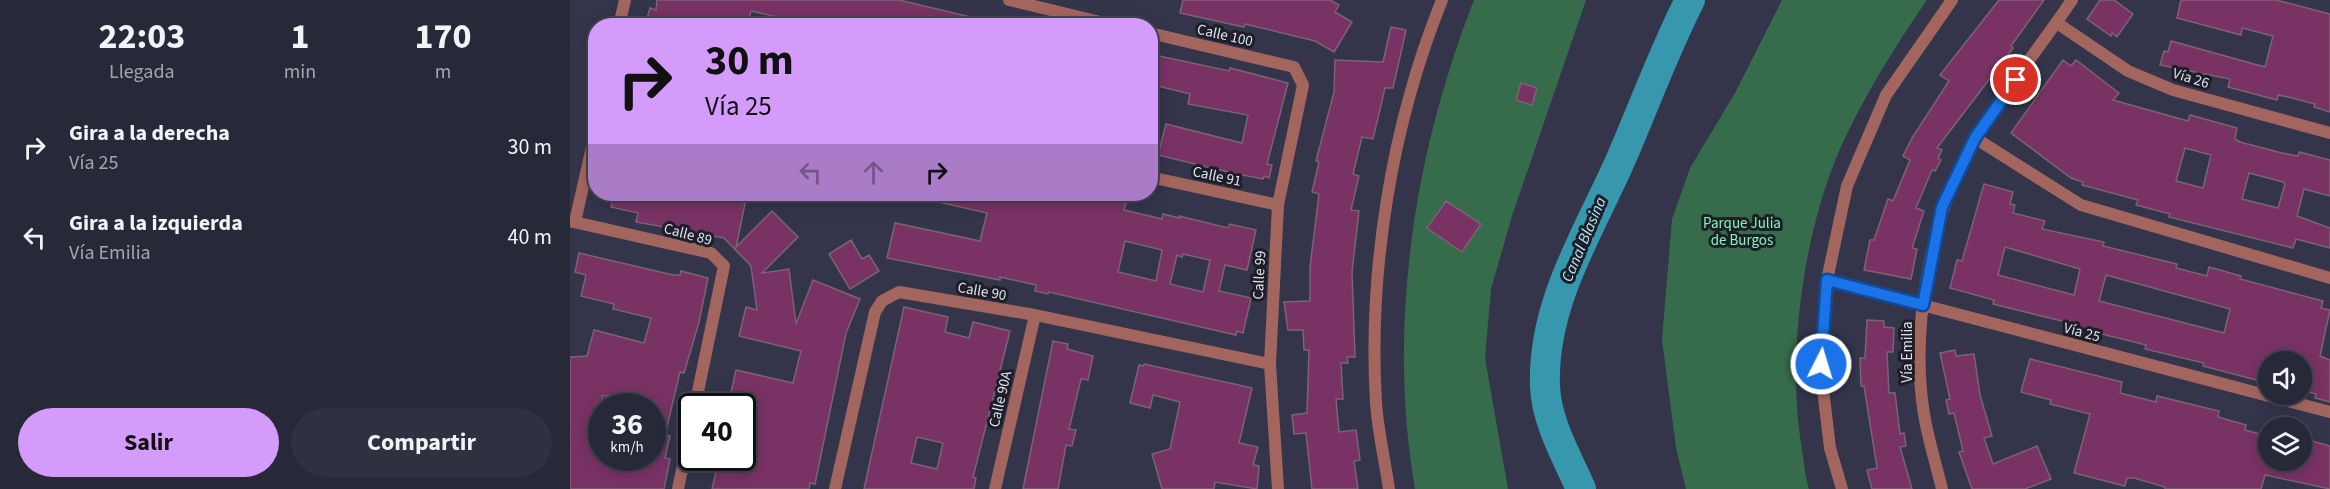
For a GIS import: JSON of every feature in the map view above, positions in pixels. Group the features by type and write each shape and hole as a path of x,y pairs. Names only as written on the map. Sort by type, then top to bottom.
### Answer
{"street":[{"path":"621,18 625,0"},
{"path":"1009,0 1084,18"},
{"path":"1389,489 1376,404 1377,285 1395,152 1420,55 1442,0"},
{"path":"1842,489 1830,448 1821,364 1827,280 1847,186 1882,105 1952,0"},
{"name":"Vía Emilia","path":"1942,489 1924,414 1919,346 1923,305 1942,207 1975,138 2072,0"},
{"name":"Vía 26","path":"2057,22 2128,71 2173,90 2330,133"},
{"name":"Calle 100","path":"1158,35 1294,67"},
{"name":"Calle 99","path":"1278,489 1270,364 1278,205 1302,85 1294,67"},
{"path":"1975,138 2081,205 2330,278"},
{"path":"572,221 588,160"},
{"name":"Calle 91","path":"1158,179 1278,205"},
{"name":"Calle 89","path":"572,221 711,253 724,266 698,393"},
{"name":"Vía 25","path":"1827,280 2330,412"},
{"name":"Calle 90","path":"835,489 875,312 882,301 899,292 1035,315 1270,364"},
{"name":"Calle 90A","path":"994,489 1035,315"},
{"path":"678,489 682,471"}],"green space":[{"path":"1474,0 1586,0 1512,216 1491,289 1485,358 1508,489 1415,489 1407,427 1404,365 1406,303 1412,241 1422,179 1436,118 1453,58"},
{"name":"Parque Julia de Burgos","path":"1782,0 1927,0 1880,73 1849,129 1827,183 1816,219 1807,257 1797,336 1798,413 1809,489 1686,489 1676,448 1662,339 1672,219 1690,168 1735,93"}],"building":[{"path":"657,0 899,0 975,18 782,18 751,11 749,18 647,18 650,8 656,10"},
{"path":"1183,0 1330,0 1339,5 1335,12 1352,22 1334,52 1315,41 1245,24 1244,27 1180,13"},
{"path":"1999,0 2044,0 2011,46 2013,48 1937,148 1942,150 1938,158 1941,160 1935,171 1932,170 1916,208 1924,211 1912,248 1917,249 1911,279 1864,270 1870,240 1874,240 1888,199 1893,201 1910,160 1903,156 1949,81 1940,75"},
{"path":"2100,0 2114,0 2133,14 2117,37 2112,33 2111,36 2087,19"},
{"path":"2181,0 2276,0 2330,14 2330,112 2314,107 2315,104 2288,97 2278,95 2277,100 2228,87 2230,79 2160,65 2164,51 2168,52 2171,41 2265,67 2273,36 2242,28 2241,35 2177,18"},
{"path":"1391,27 1406,30 1393,88 1385,88 1373,139 1362,137 1353,174 1359,176 1351,210 1359,211 1352,272 1355,357 1347,357 1348,363 1341,363 1343,399 1336,399 1339,432 1356,430 1360,460 1354,461 1358,489 1312,489 1306,433 1294,434 1292,415 1307,413 1309,350 1304,350 1303,330 1288,330 1284,302 1310,301 1310,267 1319,194 1312,192 1319,162 1316,161 1334,92 1335,60 1383,62"},
{"path":"1158,56 1229,71 1230,68 1288,83 1267,164 1272,165 1269,178 1232,173 1158,155 1166,124 1242,143 1248,115 1188,104 1190,94 1158,86"},
{"path":"2063,60 2071,66 2076,60 2119,93 2113,100 2188,121 2190,115 2237,128 2235,139 2240,142 2282,153 2298,156 2299,152 2330,160 2330,196 2304,189 2297,216 2330,228 2330,248 2296,239 2293,248 2169,217 2170,214 2136,205 2138,200 2082,185 2083,182 2071,178 2011,133","holes":["2185,148 2211,155 2203,188 2176,181","2249,173 2285,184 2278,208 2242,199"]},
{"path":"1521,83 1537,88 1532,105 1516,100"},
{"path":"1984,184 2013,192 2010,204 2015,205 2013,213 2045,221 2042,229 2104,242 2103,246 2177,264 2176,268 2207,276 2209,267 2241,276 2240,279 2323,301 2321,308 2330,310 2320,356 2330,360 2330,402 2315,398 2316,394 2312,393 2312,351 2258,351 2258,380 2203,366 2204,363 2145,349 2146,345 1993,304 1994,300 1950,288 1957,260 1962,261","holes":["2005,247 2080,269 2074,295 1998,275","2106,275 2230,309 2224,333 2099,301"]},
{"path":"612,201 746,201 736,247 772,211 798,237 762,273 789,269 796,324 813,280 860,299 846,333 815,484 810,483 809,489 712,489 716,471 756,471 756,393 731,393 736,370 793,383 801,351 739,336 746,307 757,310 751,266 724,238 636,222 638,213 611,207"},
{"path":"934,201 1117,201 1126,203 1124,210 1162,219 1163,214 1228,228 1230,224 1256,230 1247,270 1225,265 1219,291 1251,298 1243,333 1237,331 1236,335 1049,292 1048,294 1035,291 1036,285 1000,277 1000,280 887,258 895,223 980,241 987,213","holes":["1125,241 1162,250 1156,281 1118,272","1183,254 1210,260 1203,292 1170,284 1177,255 1182,257"]},
{"path":"1446,201 1481,224 1462,252 1427,228"},
{"path":"851,240 862,259 869,255 879,271 850,289 829,254"},
{"path":"579,253 673,275 680,275 681,271 708,278 699,322 684,373 680,372 666,431 666,393 588,393 588,471 666,471 666,458 670,459 664,489 570,489 570,357 587,356 594,330 644,343 651,318 613,309 614,304 581,296 586,275 575,272"},
{"path":"904,307 948,317 945,332 969,338 973,322 1010,331 973,477 976,478 974,489 864,489","holes":["917,437 943,443 937,469 911,463"]},
{"path":"1867,320 1884,321 1884,327 1894,328 1893,352 1887,352 1889,393 1895,393 1900,434 1904,433 1906,446 1900,447 1912,489 1872,489 1867,470 1877,468 1864,386 1861,386 1860,358 1865,358"},
{"path":"1053,341 1068,344 1067,349 1093,356 1088,380 1081,379 1069,429 1076,430 1072,446 1066,445 1058,489 1023,489"},
{"path":"1955,350 1956,356 1974,354 1980,395 1992,436 1984,438 1993,464 2037,446 2051,479 2025,489 1972,489 1959,452 1963,451 1954,413 1949,414 1946,400 1950,399 1940,353"},
{"path":"2030,359 2122,382 2120,393 2156,402 2157,396 2219,411 2218,417 2246,425 2245,430 2258,433 2258,471 2312,471 2312,441 2330,446 2330,489 2265,475 2261,489 2165,489 2165,487 2134,478 2127,478 2125,486 2074,473 2090,414 2050,404 2051,400 2021,392"},
{"path":"1144,364 1252,388 1239,443 1258,447 1253,465 1259,466 1257,489 1215,482 1214,489 1162,489 1152,454 1170,449 1180,402 1153,395 1150,408 1130,403 1139,365"},
{"path":"666,435 670,436 666,454"}],"waterway":[{"name":"Canal Blasina","path":"1581,489 1558,439 1546,399 1546,355 1551,326 1570,269 1690,0"}],"route":[{"path":"1821,364 1827,280 1923,305 1942,207 1975,138 2016,80"}]}
